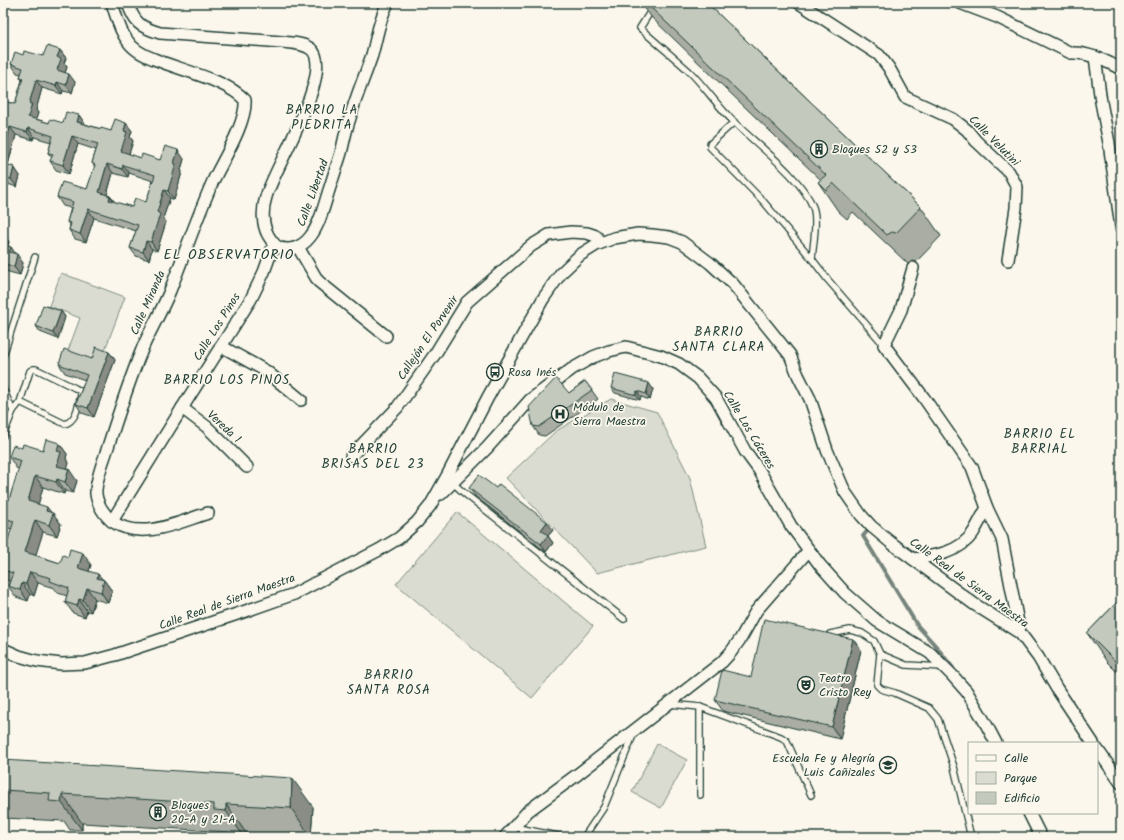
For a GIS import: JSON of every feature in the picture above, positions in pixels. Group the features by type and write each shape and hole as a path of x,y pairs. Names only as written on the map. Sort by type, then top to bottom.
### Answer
{"street":[{"name":"Calle Miranda","path":"112,3 126,39 139,52 163,63 217,82 232,89 245,100 246,108 243,119 202,207 168,294 144,346 118,413 96,493 98,501 104,512 112,521"},
{"path":"128,3 133,18 137,23 160,33 296,43 306,46 312,50 316,56 316,77 311,94 293,138 270,185 264,207 264,222 266,231 274,244 278,247 288,250 298,247 318,281 386,336"},
{"name":"Calle Libertad","path":"298,247 305,243 311,236 317,224 341,153 350,118 372,54 383,11 388,3"},
{"name":"Calle Velutini","path":"799,3 879,55 889,68 905,97 953,119 967,130 976,141 1009,172 1017,187 1016,208 1008,260"},
{"path":"960,3 997,17 1071,53 1080,52 1121,69"},
{"path":"1095,57 1121,227"},
{"name":"Callejón El Porvenir","path":"350,456 397,408 435,354 467,302 531,246 549,235 571,232 587,232 596,236 600,243"},
{"name":"Calle Real de Sierra Maestra","path":"3,649 19,656 37,661 66,664 85,663 115,655 294,594 399,538 417,522 430,506 488,397 553,283 580,255 600,243 614,238 638,234 669,237 682,242 710,263 733,284 790,355 810,398 827,450 844,492 861,515 871,526 890,542 974,604 1020,633 1038,657 1057,689 1092,742"},
{"name":"Calle Los Pinos","path":"112,521 251,299 264,272 274,244"},
{"path":"912,268 901,310 884,345 924,398 972,467 987,508 1002,540 1020,633"},
{"path":"221,346 266,371 301,400"},
{"name":"Calle Los Cáceres","path":"430,506 530,400 572,369 593,357 608,351 626,347 661,356 679,364 698,378 716,398 745,451 759,470 791,526 820,565 845,593 877,621 930,652 961,683 995,742"},
{"name":"Vereda 1","path":"182,408 207,427 247,467"},
{"path":"913,559 948,552 961,544 972,534 987,508"},
{"path":"112,521 134,530 147,530 164,527 208,513"},
{"path":"505,837 528,810 578,774 722,662 741,638 756,611 809,550"},
{"path":"1098,750 1121,783"},
{"path":"1030,814 1041,837"}],"lane":[{"path":"652,9 640,28 691,73 734,122 790,174 809,199 815,216 812,259"},
{"path":"734,122 710,144 710,147 764,201 828,280 884,345"},
{"path":"3,356 35,256"},
{"path":"3,436 13,411 20,402 30,371 33,369 36,369 80,391 81,395 73,419 65,424 20,402"},
{"path":"3,389 13,411"},
{"path":"453,483 624,619"},
{"path":"830,634 850,630 862,633 874,642 880,654 877,685 881,689 895,693 929,708 938,719 954,767 971,837"},
{"path":"880,654 906,665 945,667"},
{"path":"668,703 700,707 781,737 787,742 811,795"},
{"path":"700,707 700,795"},
{"path":"584,837 604,807 637,728"},
{"path":"513,827 563,837"}],"green space":[{"path":"61,273 125,297 98,368 66,356 80,318 49,306"},
{"path":"611,399 657,412 690,478 706,546 597,573 506,478 556,431"},
{"path":"457,512 593,626 532,698 396,584"},
{"path":"657,744 687,760 661,808 632,792"}],"building":[{"name":"Bloques 52 y 53","path":"646,3 707,3 921,207 896,233 892,232 887,235 833,183 826,190 818,182 826,175"},
{"path":"47,46 60,50 57,57 61,59 57,70 69,74 66,85 57,82 56,86 36,80 29,104 32,104 28,117 49,123 50,119 63,123 66,112 79,115 77,122 111,131 115,119 126,123 124,131 127,132 121,151 141,158 142,154 160,160 165,146 178,150 174,163 176,164 168,191 164,190 157,212 160,214 151,242 146,241 143,252 130,248 138,225 88,209 80,234 69,230 71,223 67,222 73,202 57,197 62,182 87,189 95,165 92,163 98,144 72,136 63,165 50,161 53,154 48,153 53,136 28,128 27,132 10,127 3,152 3,101 15,104 23,78 20,77 23,68 11,64 15,52 23,55 24,51 43,56","holes":["107,164 122,169 123,165 155,175 146,202 135,198 132,207 109,200 110,196 99,192"]},
{"path":"3,164 14,167 11,179 3,176"},
{"path":"3,245 11,247 9,252 17,254 14,267 3,263"},
{"path":"43,305 61,311 53,333 36,326"},
{"path":"96,347 109,352 88,408 76,404 87,375 59,364 64,349 92,359"},
{"path":"615,374 649,383 646,394 637,391 636,395 611,388"},
{"path":"556,378 569,393 585,381 592,390 539,427 533,426 529,407"},
{"path":"46,439 59,443 57,451 61,452 57,466 69,469 65,482 57,479 56,482 35,476 28,501 47,507 46,511 53,513 49,525 35,520 25,552 60,563 63,555 68,557 70,549 83,553 78,568 98,574 97,578 104,580 101,592 87,588 83,600 79,599 77,606 65,602 69,588 50,581 51,578 30,572 26,584 22,583 20,590 8,586 13,573 3,570 3,552 14,521 3,518 3,499 9,500 21,461 9,457 13,445 22,448 23,444 43,450"},
{"path":"479,475 496,488 499,484 547,522 541,530 548,535 541,544 469,488"},
{"path":"1121,598 1121,667 1087,633"},
{"name":"Teatro Cristo Rey","path":"764,619 853,639 832,727 715,700 722,670 751,677"},
{"path":"3,760 292,778 291,808 226,804 226,811 214,810 214,804 62,794 61,802 49,801 50,793 3,790"}],"waterway":[{"path":"871,527 863,536 917,625 953,668"}],"place":[{"name":"Bloques 52 y 53","path":"819,149"},
{"name":"Rosa Inés","path":"495,372"},
{"name":"Módulo de Sierra Maestra","path":"560,414"},
{"name":"Teatro Cristo Rey","path":"806,685"},
{"name":"Escuela Fe y Alegría Luis Cañizales","path":"888,765"},
{"name":"Bloques 20-A y 21-A","path":"158,812"}],"district":[{"name":"BARRIO LA PIEDRITA","path":"322,118"},
{"name":"EL OBSERVATORIO","path":"229,255"},
{"name":"BARRIO SANTA CLARA","path":"719,340"},
{"name":"BARRIO LOS PINOS","path":"227,380"},
{"name":"BARRIO EL BARRIAL","path":"1040,442"},
{"name":"BARRIO BRISAS DEL 23","path":"373,456"},
{"name":"BARRIO SANTA ROSA","path":"389,682"}]}
